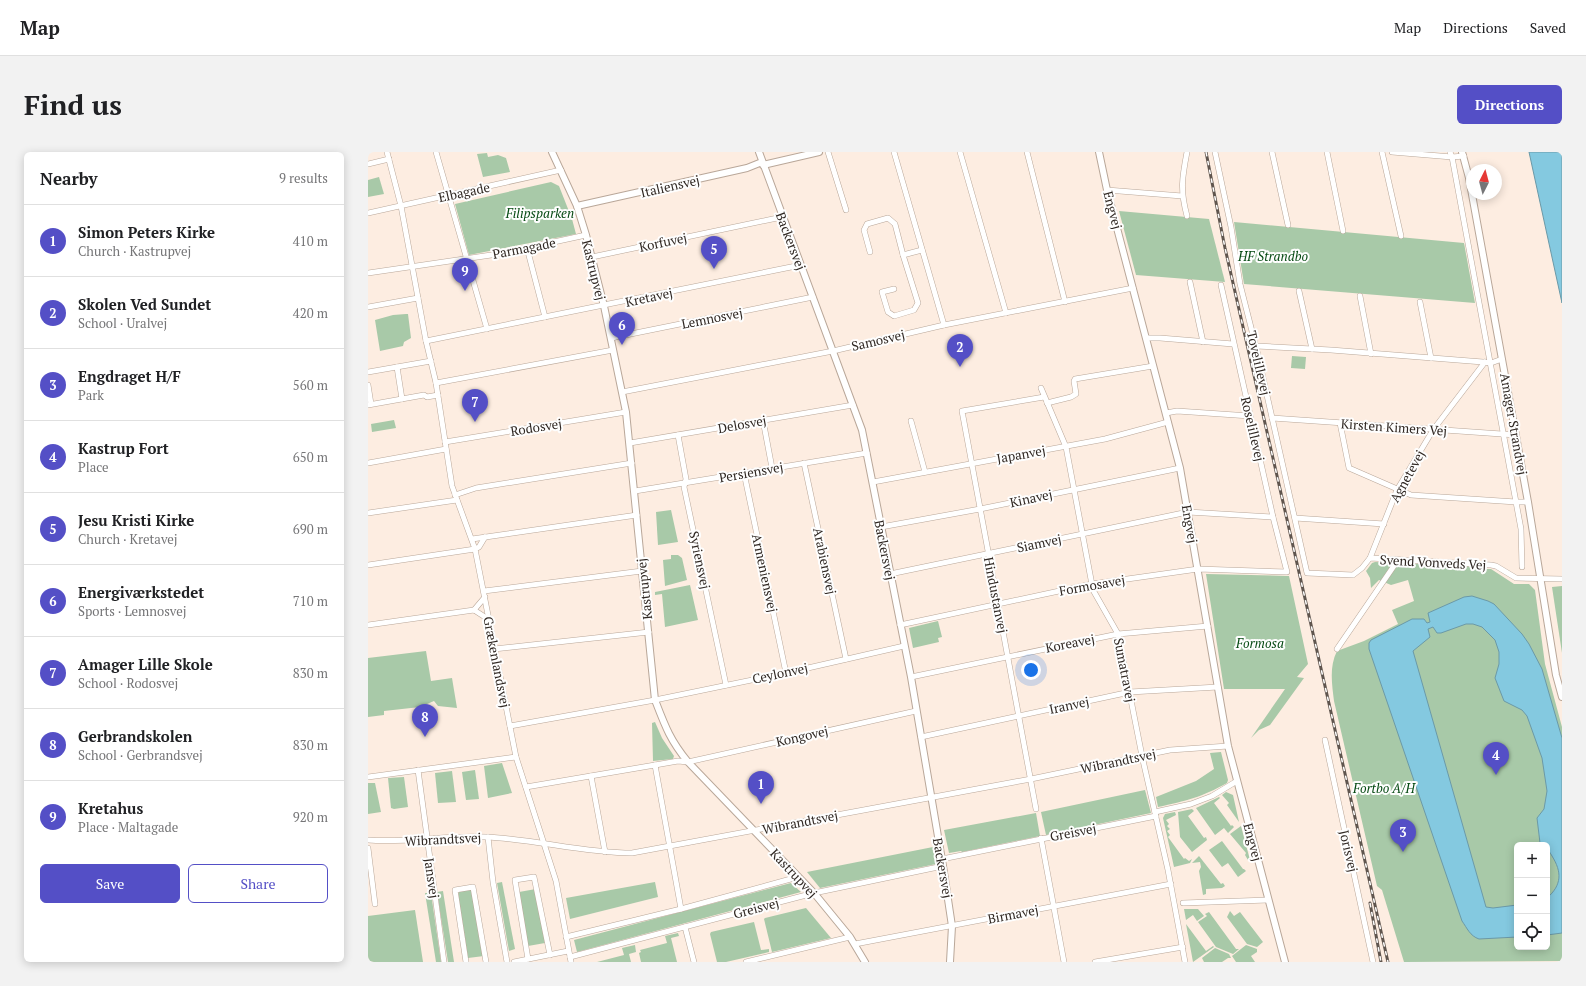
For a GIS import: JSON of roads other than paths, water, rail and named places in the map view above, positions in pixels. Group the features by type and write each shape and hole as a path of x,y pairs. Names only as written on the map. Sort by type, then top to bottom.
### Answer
{"street":[{"name":"Grækenlandsvej","path":"387,152 401,206 426,341 436,383 449,473 475,549 516,757 556,881 568,951 571,960"},
{"path":"436,152 487,329"},
{"name":"Kastrupvej","path":"552,152 577,206 586,235 604,306 626,412 655,700 666,730 676,747 688,762 814,893 850,937 865,962"},
{"name":"Backersvej","path":"759,152 862,430 911,677 942,859 952,926 950,962"},
{"name":"Italiensvej","path":"577,206 819,152"},
{"path":"828,152 846,210"},
{"path":"894,152 944,325"},
{"path":"960,152 1006,313"},
{"path":"1027,152 1065,302"},
{"name":"Engvej","path":"1099,152 1107,190 1180,468 1228,746 1285,962"},
{"path":"1186,152 1182,196 1187,216"},
{"name":"Tovelillevej","path":"1215,152 1231,227 1240,284 1256,346 1307,573 1353,575"},
{"path":"1272,152 1288,225"},
{"path":"1327,152 1343,231"},
{"path":"1382,152 1401,236"},
{"path":"1392,152 1451,155 1463,154"},
{"name":"Amager Strandvej","path":"1463,154 1528,502 1556,675 1562,697"},
{"name":"Amager Strandvej","path":"1451,155 1491,362 1521,529 1522,567"},
{"path":"368,164 389,159"},
{"name":"Elbagade","path":"368,213 561,170"},
{"path":"1107,190 1182,196"},
{"name":"Korfuvej","path":"592,257 782,217"},
{"path":"870,252 864,230 867,224 888,218 895,224 918,304 914,310 894,316 888,312 882,292 894,289"},
{"name":"Parmagade","path":"368,273 466,259 586,235"},
{"path":"527,248 545,318"},
{"path":"903,255 922,250"},
{"name":"Kretavej","path":"426,341 801,265"},
{"path":"1190,282 1203,342"},
{"name":"Roselillevej","path":"1221,285 1233,344 1287,572"},
{"name":"Samosvej","path":"622,392 833,350 944,325 1133,288"},
{"path":"1299,291 1312,349"},
{"path":"1360,296 1371,354"},
{"name":"Lemnosvej","path":"611,338 813,297"},
{"path":"368,307 418,298"},
{"path":"1420,302 1431,358"},
{"path":"1146,338 1233,344"},
{"path":"1256,346 1485,362 1502,359"},
{"path":"436,383 613,350"},
{"path":"368,372 431,361"},
{"name":"Agnetevej","path":"1370,558 1397,490 1433,430 1485,362"},
{"path":"1047,403 1071,397 1076,394 1075,379 1153,366"},
{"path":"397,367 402,399"},
{"path":"368,385 370,404 424,395 427,397 438,395"},
{"name":"Sumatravej","path":"1041,388 1066,447 1093,590 1118,634 1142,756 1156,814 1185,962"},
{"name":"Hindustanvej","path":"1036,809 962,411 1044,396"},
{"name":"Delosvej","path":"630,443 853,405"},
{"path":"1166,413 1177,411 1250,416"},
{"name":"Rodosvej","path":"445,442 626,412"},
{"name":"Kirsten Kimers Vej","path":"1272,418 1516,435"},
{"path":"763,420 772,468"},
{"path":"911,421 926,472"},
{"name":"Japanvej","path":"872,482 1106,439 1168,422"},
{"path":"1340,423 1349,468 1397,490 1411,495 1528,502"},
{"name":"Syriensvej","path":"678,435 686,479 684,487 726,685"},
{"path":"368,463 446,449"},
{"name":"Persiensvej","path":"635,491 867,453"},
{"name":"Arabiensvej","path":"804,463 846,658"},
{"path":"368,513 456,497 476,488 632,464"},
{"name":"Kinavej","path":"881,527 980,509 1180,468"},
{"name":"Armeniensvej","path":"744,473 786,672"},
{"name":"Siamvej","path":"890,574 1188,512 1273,517"},
{"path":"472,538 637,515"},
{"path":"1295,518 1384,524"},
{"path":"368,565 475,549 479,547 485,537"},
{"name":"Svend Vonveds Vej","path":"1353,575 1362,568 1370,558 1491,565 1496,566 1516,578 1562,579"},
{"path":"1337,649 1398,560"},
{"name":"Formosavej","path":"900,625 1092,584 1198,569 1287,572"},
{"path":"474,610 484,594 642,571"},
{"path":"368,624 474,610 488,619"},
{"name":"Koreavej","path":"911,677 1118,634 1208,626"},
{"path":"494,649 649,632"},
{"name":"Ceylonvej","path":"510,726 655,700 904,646"},
{"name":"Iranvej","path":"921,737 1130,692 1218,687"},
{"name":"Kongovej","path":"526,787 678,761 688,762 916,710"},
{"name":"Jorisvej","path":"1325,740 1373,962"},
{"name":"Wibrandtsvej","path":"368,840 392,841 453,836 488,837 604,852 632,853 1030,779 1170,750 1228,746"},
{"path":"368,777 516,757"},
{"path":"655,765 681,909"},
{"name":"Jansvej","path":"418,770 444,962"},
{"path":"591,776 604,852"},
{"name":"Greisvej","path":"942,859 1156,814 1212,796 1237,781"},
{"path":"488,837 493,882 506,962"},
{"path":"1041,838 1064,962"},
{"path":"368,848 375,904"},
{"name":"Greisvej","path":"571,960 685,927 814,893 943,866"},
{"path":"528,959 515,880 534,877 550,955"},
{"name":"Greisvej","path":"566,937 681,909 798,877"},
{"name":"Birmavej","path":"855,944 1170,884"},
{"path":"466,962 455,890 473,887 486,962"},
{"path":"1183,903 1268,900"},
{"path":"685,927 694,962"},
{"path":"746,962 850,937"},
{"path":"1095,962 1183,947"},
{"path":"514,962 568,951"}],"water":[{"path":"1529,152 1562,152 1562,303"},
{"path":"1472,596 1494,604 1522,634 1542,669 1562,738 1562,933 1550,935 1550,895 1556,888 1559,873 1558,867 1550,853 1550,842 1540,842 1537,818 1544,809 1547,791 1542,758 1527,716 1522,710 1504,701 1495,678 1499,664 1499,652 1495,640 1482,627 1473,624 1466,624 1441,633 1437,633 1433,627 1428,629 1430,637 1413,651 1486,907 1493,908 1514,905 1514,937 1479,939 1471,934 1462,921 1369,649 1369,643 1371,640 1412,619 1424,619 1427,623 1430,622 1428,613 1464,597"}],"railway":[{"path":"1206,152 1225,248 1388,962"},
{"path":"1370,903 1381,962"}],"place":[{"name":"Jesu Kristi Kirke","path":"714,269"},
{"name":"Kretahus","path":"465,291"},
{"name":"Energiværkstedet","path":"622,345"},
{"name":"Skolen Ved Sundet","path":"960,367"},
{"name":"Amager Lille Skole","path":"475,422"},
{"name":"Gerbrandskolen","path":"425,737"},
{"name":"Kastrup Fort","path":"1496,775"},
{"name":"Simon Peters Kirke","path":"761,804"},
{"name":"Engdraget H/F","path":"1403,852"}],"park label":[{"name":"Filipsparken","path":"540,213"},
{"name":"HF Strandbo","path":"1273,256"},
{"name":"Formosa","path":"1260,643"},
{"name":"Fortbo A/H","path":"1384,788"}]}
